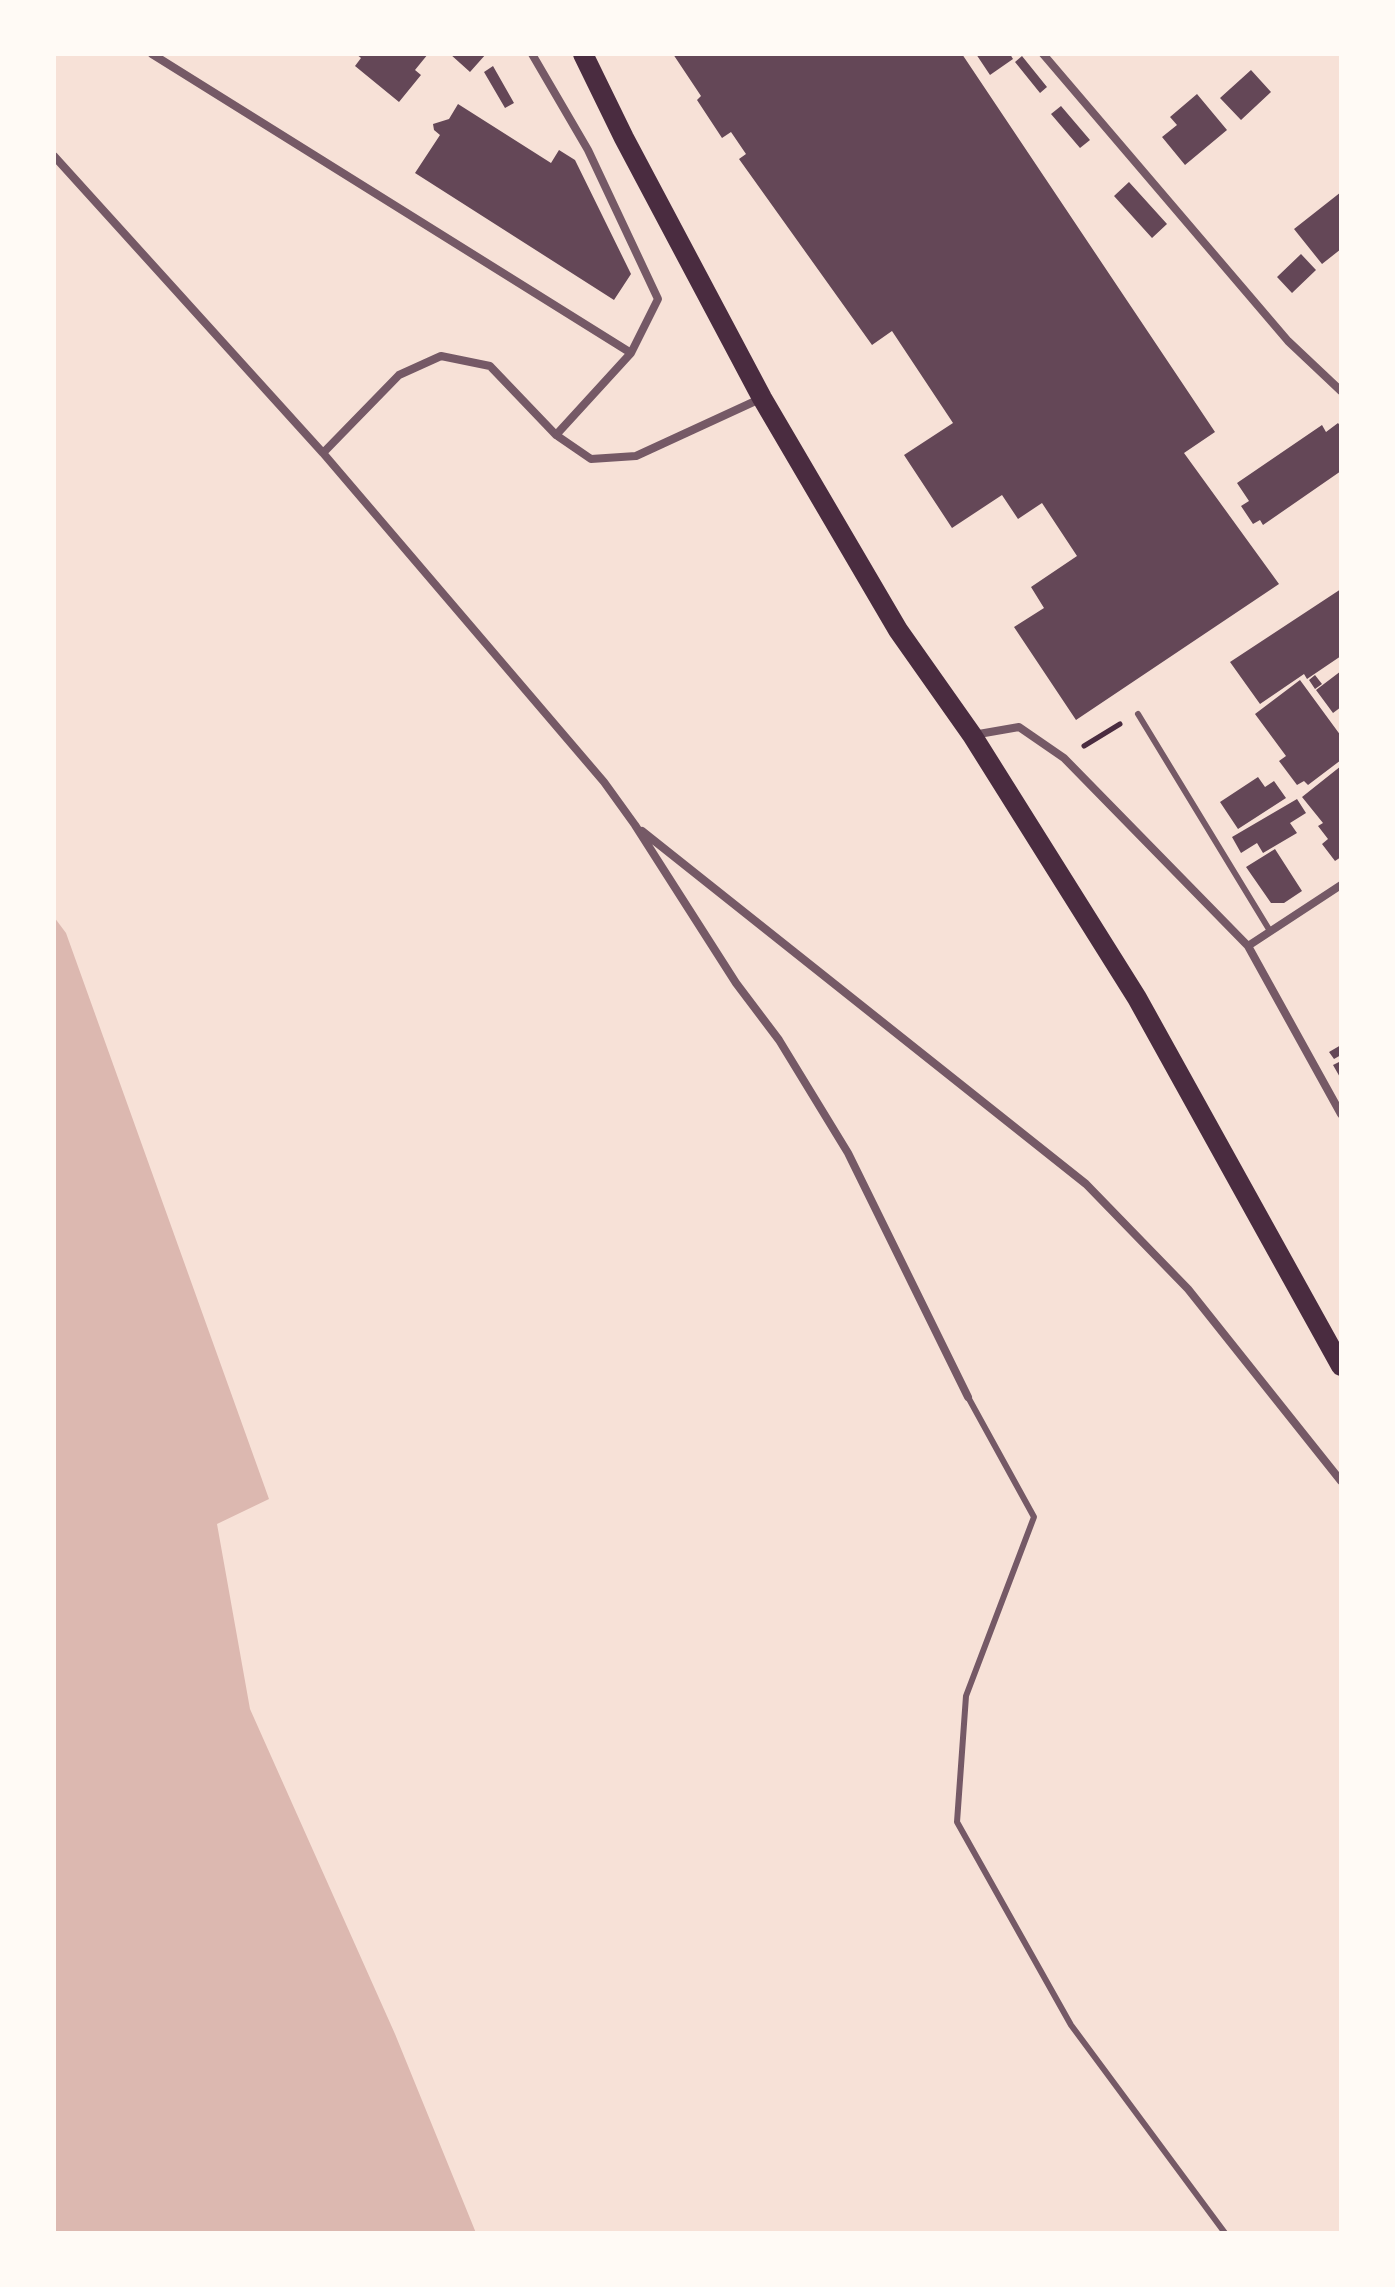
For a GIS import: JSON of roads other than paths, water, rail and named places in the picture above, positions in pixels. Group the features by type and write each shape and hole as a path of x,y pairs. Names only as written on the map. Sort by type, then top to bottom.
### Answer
{"main road":[{"path":"583,54 624,138 762,398 898,630 972,735 1137,998 1341,1366"}],"street":[{"path":"152,54 631,353"},
{"path":"532,54 588,150 658,299 631,353 556,435"},
{"path":"1043,54 1288,341 1341,391"},
{"path":"54,156 323,453 604,782 736,983 779,1040 848,1153 968,1397"},
{"path":"323,453 399,375 441,356 490,366 556,435 591,459 636,456 762,398"},
{"path":"972,735 1019,727 1064,758 1248,946 1341,1114"},
{"path":"635,825 1086,1184 1188,1289 1341,1481"},
{"path":"1248,946 1341,885"}],"lane":[{"path":"1138,714 1270,931"},
{"path":"968,1397 1034,1517 966,1696 957,1822 1071,2025 1225,2233"}]}
